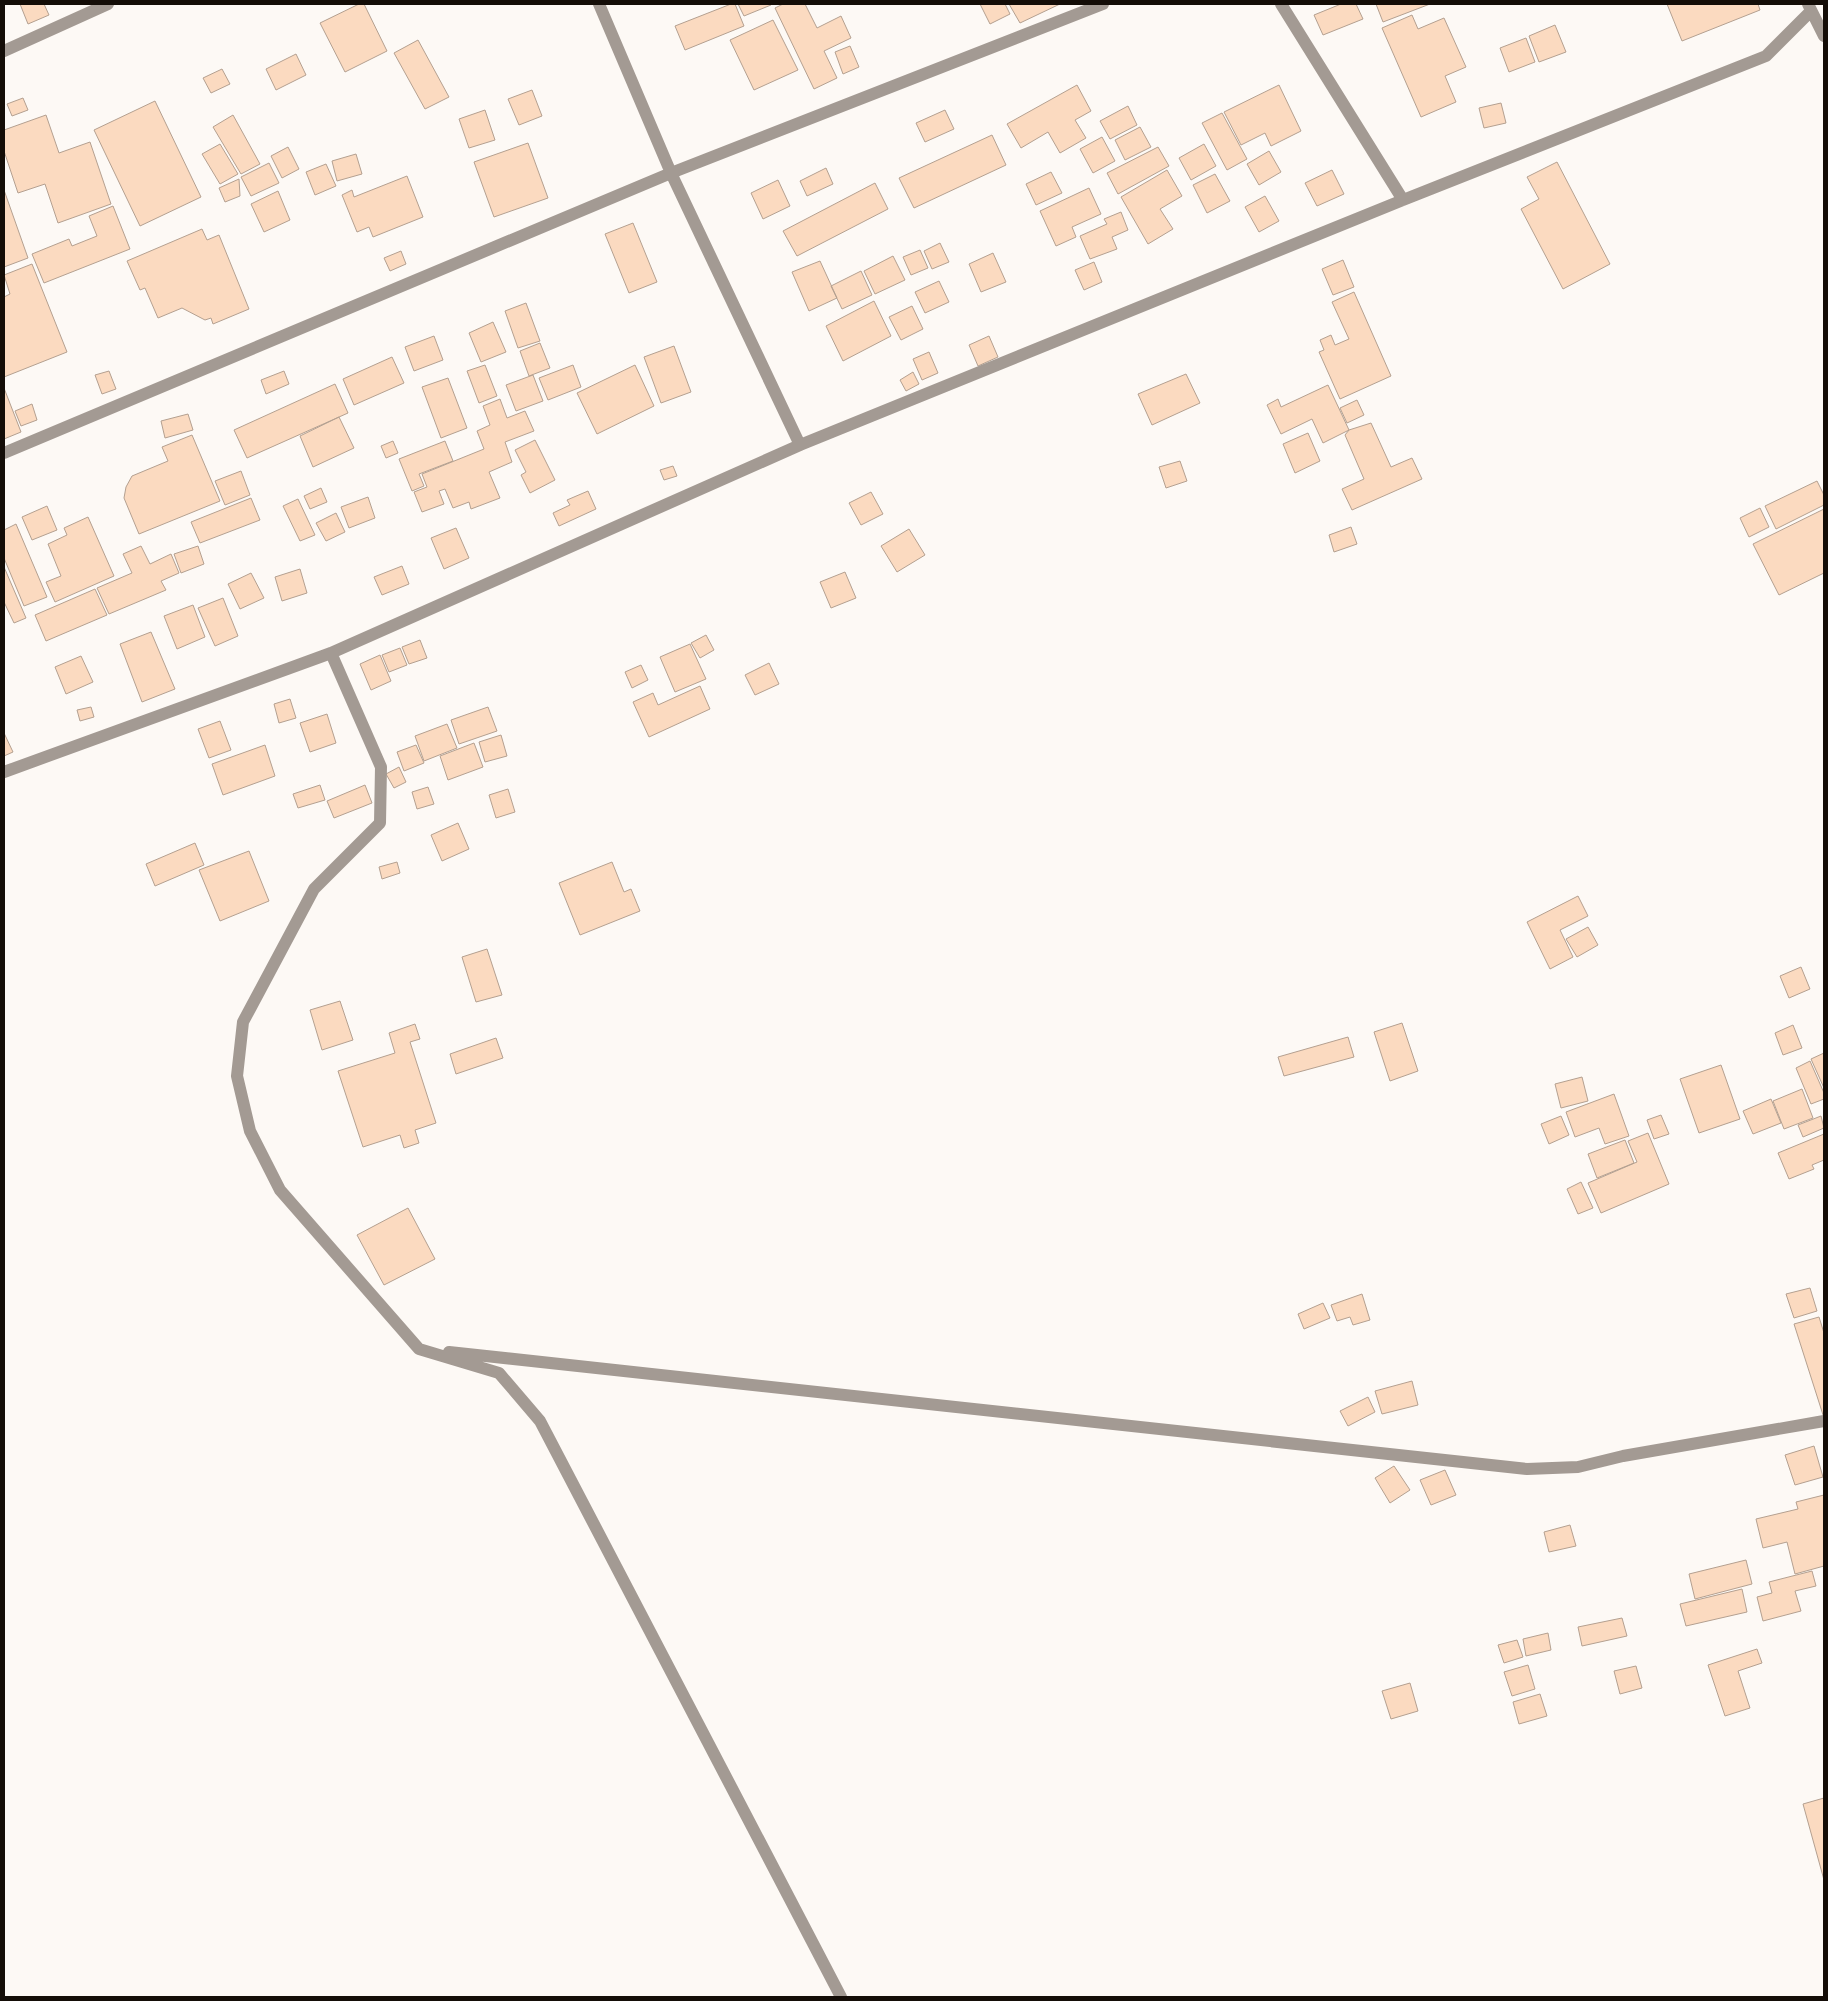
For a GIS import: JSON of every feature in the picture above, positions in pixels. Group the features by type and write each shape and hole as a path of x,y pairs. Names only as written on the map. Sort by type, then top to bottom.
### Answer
{"street":[{"path":"4,50 108,4"},
{"path":"599,4 671,173 800,445"},
{"path":"4,453 671,173 1103,4"},
{"path":"1281,4 1403,200"},
{"path":"4,772 331,653 800,445 1403,200 1766,56 1809,7 1824,36"},
{"path":"331,653 381,767 380,823 314,889 243,1022 237,1076 250,1131 280,1190 419,1349 499,1373 540,1421 841,1997"},
{"path":"419,1349 1527,1469 1578,1467 1624,1456 1824,1421"}],"building":[{"path":"20,4 44,4 49,15 28,24"},
{"path":"359,4 364,4 387,51 345,72 320,23"},
{"path":"735,4 744,26 685,50 675,26"},
{"path":"738,4 771,4 771,5 744,16"},
{"path":"783,4 805,4 817,28 841,16 851,38 824,51 837,78 814,89 775,8"},
{"path":"980,4 1005,4 1010,14 990,24"},
{"path":"1009,4 1060,4 1020,23"},
{"path":"1341,4 1356,4 1363,19 1323,35 1314,15"},
{"path":"1376,4 1430,4 1383,22"},
{"path":"1667,4 1758,4 1760,10 1682,41"},
{"path":"1412,15 1418,29 1444,18 1466,67 1445,76 1456,102 1421,117 1382,28"},
{"path":"773,20 798,70 754,90 730,40"},
{"path":"1555,25 1566,52 1539,62 1529,36"},
{"path":"1526,38 1535,62 1509,72 1500,48"},
{"path":"418,40 449,97 425,109 394,53"},
{"path":"850,46 859,67 843,74 835,52"},
{"path":"296,54 306,75 276,90 266,69"},
{"path":"222,69 230,84 211,93 203,78"},
{"path":"1077,85 1091,111 1075,120 1086,138 1060,153 1048,132 1021,148 1007,124"},
{"path":"1279,85 1301,131 1271,146 1265,133 1241,145 1224,112"},
{"path":"532,90 542,116 519,125 508,99"},
{"path":"23,98 28,110 12,116 7,104"},
{"path":"155,101 201,197 140,226 94,130"},
{"path":"1501,103 1506,123 1484,128 1479,108"},
{"path":"1128,106 1137,125 1110,139 1100,121"},
{"path":"485,110 495,140 469,148 459,119"},
{"path":"945,110 954,129 925,142 916,123"},
{"path":"1222,113 1247,159 1227,170 1202,123"},
{"path":"46,115 59,153 90,142 111,204 58,223 45,184 18,193 4,151 4,130"},
{"path":"233,115 260,164 241,174 213,127"},
{"path":"1140,127 1151,147 1125,160 1115,140"},
{"path":"992,135 1006,165 914,208 899,178"},
{"path":"1102,137 1115,161 1093,173 1080,149"},
{"path":"528,143 548,198 494,217 474,162"},
{"path":"220,144 238,174 220,184 202,154"},
{"path":"1204,144 1216,166 1191,180 1179,158"},
{"path":"288,147 299,169 282,178 271,156"},
{"path":"1158,147 1169,166 1118,194 1107,173"},
{"path":"1269,151 1281,172 1259,185 1247,164"},
{"path":"356,154 362,174 337,181 332,161"},
{"path":"1557,162 1610,264 1563,289 1521,209 1539,199 1527,177"},
{"path":"269,163 279,183 251,196 241,177"},
{"path":"326,164 336,186 315,195 306,172"},
{"path":"826,168 833,184 807,196 800,181"},
{"path":"1167,170 1182,196 1160,209 1173,229 1148,244 1121,197"},
{"path":"1332,170 1344,194 1317,206 1305,183"},
{"path":"1051,172 1062,193 1036,205 1026,184"},
{"path":"1215,174 1230,201 1207,213 1193,185"},
{"path":"407,176 423,217 373,237 369,227 357,232 342,195 352,190 354,197"},
{"path":"239,179 240,196 225,202 219,188"},
{"path":"778,180 790,206 763,219 751,193"},
{"path":"875,183 888,209 797,256 783,231"},
{"path":"1089,188 1101,214 1072,227 1076,237 1056,246 1040,211"},
{"path":"4,190 28,258 4,267"},
{"path":"278,191 290,220 264,232 251,204"},
{"path":"1265,196 1279,221 1259,232 1245,207"},
{"path":"113,206 130,249 44,283 32,254 69,239 72,246 97,236 89,216"},
{"path":"1121,212 1128,230 1112,237 1117,249 1090,259 1080,236 1107,224 1104,219"},
{"path":"633,223 657,282 629,293 605,234"},
{"path":"202,229 207,240 219,235 249,309 213,324 211,318 205,320 182,308 158,318 145,288 140,290 127,261"},
{"path":"940,243 949,262 932,269 924,251"},
{"path":"920,250 928,268 911,275 903,257"},
{"path":"401,251 406,264 390,271 384,258"},
{"path":"993,253 1006,282 981,292 969,264"},
{"path":"893,256 905,280 875,294 864,271"},
{"path":"1343,260 1354,287 1333,295 1322,269"},
{"path":"820,261 837,298 809,311 792,272"},
{"path":"1094,262 1102,282 1084,290 1075,270"},
{"path":"32,264 67,352 4,377 4,297 10,294 4,275"},
{"path":"861,271 872,295 842,309 831,286"},
{"path":"939,281 949,302 925,313 915,292"},
{"path":"1354,292 1391,376 1340,399 1319,352 1324,350 1320,340 1331,335 1335,345 1349,339 1332,302"},
{"path":"874,301 891,336 843,361 826,326"},
{"path":"526,303 540,341 518,348 505,311"},
{"path":"912,306 923,329 901,340 889,317"},
{"path":"493,322 506,352 481,362 469,333"},
{"path":"434,336 443,360 414,371 405,347"},
{"path":"989,336 998,357 978,366 969,345"},
{"path":"540,343 550,368 529,376 520,351"},
{"path":"674,346 691,392 661,403 644,357"},
{"path":"929,352 938,373 922,380 913,359"},
{"path":"392,357 404,383 354,405 343,379"},
{"path":"485,365 497,396 479,403 467,371"},
{"path":"573,365 581,387 548,400 539,378"},
{"path":"635,365 654,406 597,434 577,393"},
{"path":"109,371 116,389 102,394 95,375"},
{"path":"284,371 289,384 266,394 261,380"},
{"path":"913,372 919,384 906,391 900,380"},
{"path":"1186,374 1200,403 1152,425 1138,394"},
{"path":"533,375 543,401 516,411 506,385"},
{"path":"448,378 467,428 441,438 422,387"},
{"path":"335,384 348,413 247,458 234,430"},
{"path":"1328,385 1349,430 1323,443 1312,419 1281,434 1267,405 1278,399 1281,407"},
{"path":"4,388 21,432 4,439"},
{"path":"500,399 507,418 525,411 534,431 505,442 512,462 489,472 500,498 471,509 469,502 453,508 445,489 439,491 444,504 422,512 414,492 427,487 422,474 484,449 477,431 490,425 483,406"},
{"path":"1357,400 1364,415 1347,423 1340,408"},
{"path":"32,404 37,420 21,426 15,411"},
{"path":"188,414 193,430 165,438 161,421"},
{"path":"339,417 354,448 313,467 300,436"},
{"path":"1371,423 1391,467 1412,458 1422,479 1352,510 1342,489 1364,479 1345,435 1349,430"},
{"path":"1308,433 1320,461 1295,473 1283,444"},
{"path":"192,435 220,501 139,534 124,498 126,487 132,476 168,461 162,447"},
{"path":"535,440 555,480 530,493 521,475 526,472 515,450"},
{"path":"393,441 398,453 386,458 381,446"},
{"path":"445,441 453,461 419,474 424,486 412,491 399,459"},
{"path":"1180,461 1187,481 1166,488 1159,467"},
{"path":"673,466 677,476 664,480 660,470"},
{"path":"241,471 250,495 225,505 215,481"},
{"path":"1817,481 1824,495 1824,505 1776,529 1765,506"},
{"path":"321,488 327,502 310,509 304,496"},
{"path":"588,491 596,509 559,526 553,513 570,505 567,500"},
{"path":"871,492 883,514 861,525 849,503"},
{"path":"368,497 375,518 349,528 341,507"},
{"path":"251,498 260,520 200,543 191,522"},
{"path":"298,499 315,535 300,541 283,506"},
{"path":"47,506 57,530 32,540 22,517"},
{"path":"1760,508 1769,527 1749,537 1740,518"},
{"path":"1824,509 1824,573 1779,595 1753,544"},
{"path":"336,513 345,532 326,541 316,523"},
{"path":"88,517 114,576 55,602 46,582 61,576 48,544 67,535 64,528"},
{"path":"16,524 47,597 24,606 4,558 4,530"},
{"path":"1351,527 1357,544 1334,552 1329,535"},
{"path":"456,528 469,558 444,569 431,538"},
{"path":"909,529 925,555 897,572 881,546"},
{"path":"141,546 150,564 171,554 179,573 161,581 166,590 109,614 97,588 132,573 123,554"},
{"path":"198,546 204,564 181,573 174,554"},
{"path":"402,566 409,584 382,595 374,577"},
{"path":"4,567 26,618 14,623 4,602"},
{"path":"300,569 307,593 282,601 275,577"},
{"path":"845,572 856,598 831,608 820,582"},
{"path":"251,573 264,598 240,609 228,584"},
{"path":"95,589 107,615 46,641 35,615"},
{"path":"223,598 238,636 215,646 198,608"},
{"path":"193,605 205,637 177,649 164,616"},
{"path":"151,632 175,689 142,702 120,644"},
{"path":"706,635 714,650 700,658 691,643"},
{"path":"420,640 427,658 409,664 402,647"},
{"path":"690,644 706,679 675,692 660,657"},
{"path":"400,648 407,665 389,672 382,655"},
{"path":"380,655 391,681 371,690 360,664"},
{"path":"81,656 93,682 66,694 55,667"},
{"path":"769,663 779,684 755,695 745,675"},
{"path":"641,665 648,680 632,688 625,672"},
{"path":"700,686 710,709 649,737 633,702 653,693 658,705"},
{"path":"290,699 296,718 279,723 274,704"},
{"path":"91,707 94,717 80,721 77,710"},
{"path":"488,707 497,731 459,744 451,720"},
{"path":"327,714 336,743 310,752 300,723"},
{"path":"220,721 231,750 209,758 198,729"},
{"path":"447,724 457,748 424,761 415,736"},
{"path":"4,733 13,752 4,756"},
{"path":"501,735 507,756 485,762 479,742"},
{"path":"474,743 483,767 448,780 440,756"},
{"path":"265,745 275,776 223,795 212,764"},
{"path":"416,745 424,763 404,771 397,752"},
{"path":"399,767 406,782 394,788 386,774"},
{"path":"320,785 325,800 298,808 293,794"},
{"path":"365,785 372,803 334,818 327,801"},
{"path":"428,787 434,804 417,809 412,792"},
{"path":"508,789 515,812 496,818 489,795"},
{"path":"458,823 469,849 442,861 431,835"},
{"path":"195,843 204,865 155,886 146,864"},
{"path":"249,851 269,901 220,921 199,870"},
{"path":"397,862 400,873 382,879 379,867"},
{"path":"612,862 624,892 631,889 640,911 580,935 559,883"},
{"path":"1578,896 1588,916 1560,930 1573,957 1550,969 1527,922"},
{"path":"1588,927 1598,945 1577,957 1566,939"},
{"path":"487,949 502,995 476,1002 462,957"},
{"path":"1801,967 1810,989 1789,998 1780,976"},
{"path":"340,1001 353,1040 322,1050 310,1010"},
{"path":"1402,1023 1418,1071 1390,1081 1374,1032"},
{"path":"415,1024 420,1039 410,1042 436,1123 415,1130 419,1143 404,1148 400,1135 363,1147 338,1071 395,1053 389,1033"},
{"path":"1793,1025 1802,1048 1783,1055 1775,1033"},
{"path":"1348,1037 1354,1057 1284,1076 1278,1057"},
{"path":"496,1038 503,1058 456,1074 450,1054"},
{"path":"1824,1053 1824,1088 1811,1059"},
{"path":"1810,1061 1824,1093 1824,1099 1811,1104 1796,1068"},
{"path":"1721,1065 1740,1119 1699,1133 1680,1079"},
{"path":"1582,1077 1588,1101 1561,1108 1555,1084"},
{"path":"1802,1089 1813,1118 1784,1129 1773,1101"},
{"path":"1614,1094 1629,1136 1605,1144 1599,1128 1575,1137 1566,1112"},
{"path":"1771,1099 1781,1123 1753,1134 1743,1111"},
{"path":"1661,1115 1669,1134 1654,1139 1647,1120"},
{"path":"1561,1116 1569,1135 1549,1144 1541,1124"},
{"path":"1821,1116 1824,1128 1803,1137 1798,1125"},
{"path":"1648,1133 1669,1184 1601,1213 1588,1183 1637,1162 1628,1141"},
{"path":"1824,1134 1824,1160 1812,1165 1814,1169 1789,1179 1778,1153"},
{"path":"1625,1140 1634,1163 1597,1178 1588,1154"},
{"path":"1581,1182 1593,1208 1578,1214 1567,1189"},
{"path":"408,1208 435,1259 384,1285 357,1235"},
{"path":"1810,1288 1817,1311 1794,1318 1786,1294"},
{"path":"1362,1294 1370,1320 1353,1325 1350,1317 1337,1321 1331,1305"},
{"path":"1323,1303 1330,1318 1304,1329 1298,1314"},
{"path":"1819,1317 1824,1333 1824,1418 1794,1324"},
{"path":"1412,1381 1418,1405 1382,1414 1375,1391"},
{"path":"1368,1397 1375,1412 1348,1426 1340,1411"},
{"path":"1814,1446 1823,1477 1795,1485 1785,1455"},
{"path":"1394,1466 1410,1490 1390,1503 1375,1478"},
{"path":"1445,1470 1456,1495 1431,1505 1420,1480"},
{"path":"1824,1495 1824,1566 1795,1574 1787,1542 1763,1548 1756,1519 1798,1509 1796,1502"},
{"path":"1570,1525 1576,1546 1549,1552 1544,1532"},
{"path":"1746,1560 1752,1584 1695,1599 1689,1574"},
{"path":"1812,1571 1816,1586 1795,1591 1801,1611 1763,1621 1757,1597 1772,1593 1769,1582"},
{"path":"1742,1589 1747,1612 1686,1626 1680,1604"},
{"path":"1622,1618 1627,1636 1582,1646 1578,1627"},
{"path":"1548,1633 1551,1650 1526,1656 1523,1639"},
{"path":"1517,1640 1523,1657 1504,1663 1498,1645"},
{"path":"1757,1649 1762,1663 1738,1671 1750,1708 1725,1716 1708,1665"},
{"path":"1528,1665 1535,1689 1512,1696 1504,1672"},
{"path":"1636,1666 1642,1688 1620,1694 1614,1671"},
{"path":"1410,1683 1418,1711 1391,1719 1382,1691"},
{"path":"1540,1694 1547,1716 1519,1724 1513,1702"},
{"path":"1824,1798 1824,1880 1803,1804"}]}
